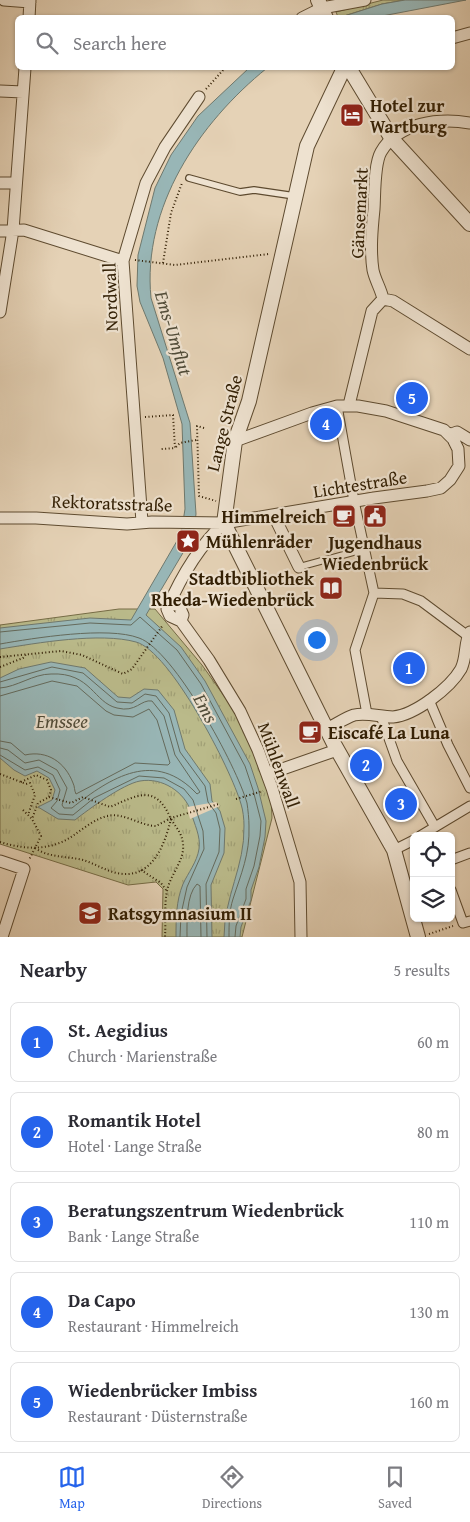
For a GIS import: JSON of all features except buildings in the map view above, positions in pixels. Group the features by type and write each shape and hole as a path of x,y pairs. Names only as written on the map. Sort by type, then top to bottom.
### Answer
{"street":[{"path":"4,0 30,1 29,15"},
{"path":"310,15 364,0"},
{"path":"455,37 470,34"},
{"path":"0,312 13,230 25,70"},
{"name":"Lange Straße","path":"343,70 307,146 249,401 235,441 225,504 224,523 282,629 337,750 398,848 420,937"},
{"path":"350,70 392,139 470,224"},
{"path":"0,90 24,92"},
{"name":"Nordwall","path":"142,522 135,417 129,260 146,183 165,147 199,97"},
{"path":"392,139 405,130 426,123 454,120 470,123"},
{"name":"Gänsemarkt","path":"383,299 374,271 372,239 380,153 392,139"},
{"path":"0,183 16,183"},
{"path":"0,231 24,230 129,260"},
{"path":"367,714 355,650 374,592 354,501 343,406 372,311 383,299 393,301 470,349"},
{"path":"235,441 343,406 372,408 426,422 444,430 449,435 457,432 470,440"},
{"name":"Lichtestraße","path":"224,523 441,488 450,480 459,466 458,449 449,435"},
{"path":"274,516 299,567"},
{"name":"Rektoratsstraße","path":"0,518 36,518 127,524 142,522 224,523"},
{"name":"Mühlenwall","path":"224,523 213,533 176,587 167,609 170,616 181,621 209,660 240,711 268,774 300,882 300,937"},
{"path":"326,729 354,715 367,714 394,717 409,713 438,694 460,670 468,656 469,634 421,601 403,594 374,592"},
{"path":"429,700 448,745 470,788"},
{"path":"381,716 397,761 434,831 470,806"},
{"path":"268,774 337,750"},
{"path":"398,848 410,842"},
{"path":"455,859 470,853"},
{"path":"0,860 24,869 2,937"},
{"path":"455,901 463,923"}],"lane":[{"path":"189,178 240,192 254,190 295,196"},
{"path":"299,567 364,549"}],"path":[{"path":"199,97 224,70"},
{"path":"163,263 171,213 181,184 189,178"},
{"path":"129,260 190,264 202,260 270,254 282,256"},
{"path":"135,417 173,415 175,448"},
{"path":"204,428 197,426 199,496 225,504"},
{"path":"162,449 175,448 180,443 196,440"},
{"path":"0,657 61,651 82,654 123,674 132,669 166,622"},
{"path":"0,667 23,658 27,653"},
{"path":"0,774 21,782 30,783 35,795 28,815"},
{"path":"21,782 36,775 47,780 51,790 50,797"},
{"path":"236,799 261,792"},
{"path":"32,819 38,803 50,797 71,803 82,797 110,807 142,795 149,796 165,804 171,818 180,830 184,845 182,857 167,891 165,937"},
{"path":"0,842 35,848 60,844 94,821 109,815 154,826 171,818 219,804"},
{"path":"109,815 110,807"},
{"path":"23,810 32,819 41,836 35,848"},
{"path":"35,848 44,854 78,859 124,874 141,870 154,860 159,853 171,818"},
{"path":"141,870 161,883 167,891"},
{"path":"420,937 463,923"}],"green space":[{"path":"383,0 405,0 382,4 347,15 337,15 336,12"},
{"path":"119,609 155,609 202,665 229,703 252,742 271,795 272,818 242,937 162,937 163,889 156,882 128,885 0,844 0,625"}],"water":[{"path":"405,0 466,0 387,15 347,15 382,4"},
{"name":"Ems","path":"247,70 265,70 219,114 198,141 180,170 166,200 156,231 151,264 151,298 190,423 196,514 193,536 146,615 181,647 205,681 250,764 258,788 266,821 265,837 259,867 251,890 251,900 241,927 240,937 224,937 227,908 243,841 244,823 241,804 225,765 198,713 165,666 150,650 136,642 121,639 87,638 0,649 0,628 90,618 131,620 181,534 185,509 182,424 163,358 140,302 137,286 138,255 155,188 171,155 198,116"},
{"name":"Emssee","path":"51,662 85,668 118,697 130,698 144,689 158,690 174,710 185,749 210,784 212,801 220,811 225,828 224,853 211,885 212,937 176,937 179,897 199,849 198,835 191,812 184,798 178,792 156,781 140,781 116,792 75,820 58,819 38,807 52,800 55,790 49,778 37,771 25,776 14,770 0,758 0,678 19,669"}],"pier":[{"path":"216,802 220,806 190,819 187,807"}],"place":[{"name":"Hotel zur Wartburg","path":"352,115"},
{"name":"Wiedenbrücker Imbiss","path":"412,398"},
{"name":"Da Capo","path":"326,424"},
{"name":"Himmelreich","path":"344,516"},
{"name":"Jugendhaus Wiedenbrück","path":"375,516"},
{"name":"Mühlenräder","path":"188,541"},
{"name":"Stadtbibliothek Rheda-Wiedenbrück","path":"331,588"},
{"name":"St. Aegidius","path":"409,668"},
{"name":"Eiscafé La Luna","path":"310,732"},
{"name":"Romantik Hotel","path":"366,765"},
{"name":"Beratungszentrum Wiedenbrück","path":"401,804"},
{"name":"Ratsgymnasium II","path":"90,913"}],"water label":[{"name":"Ems-Umflut","path":"174,333"}]}
